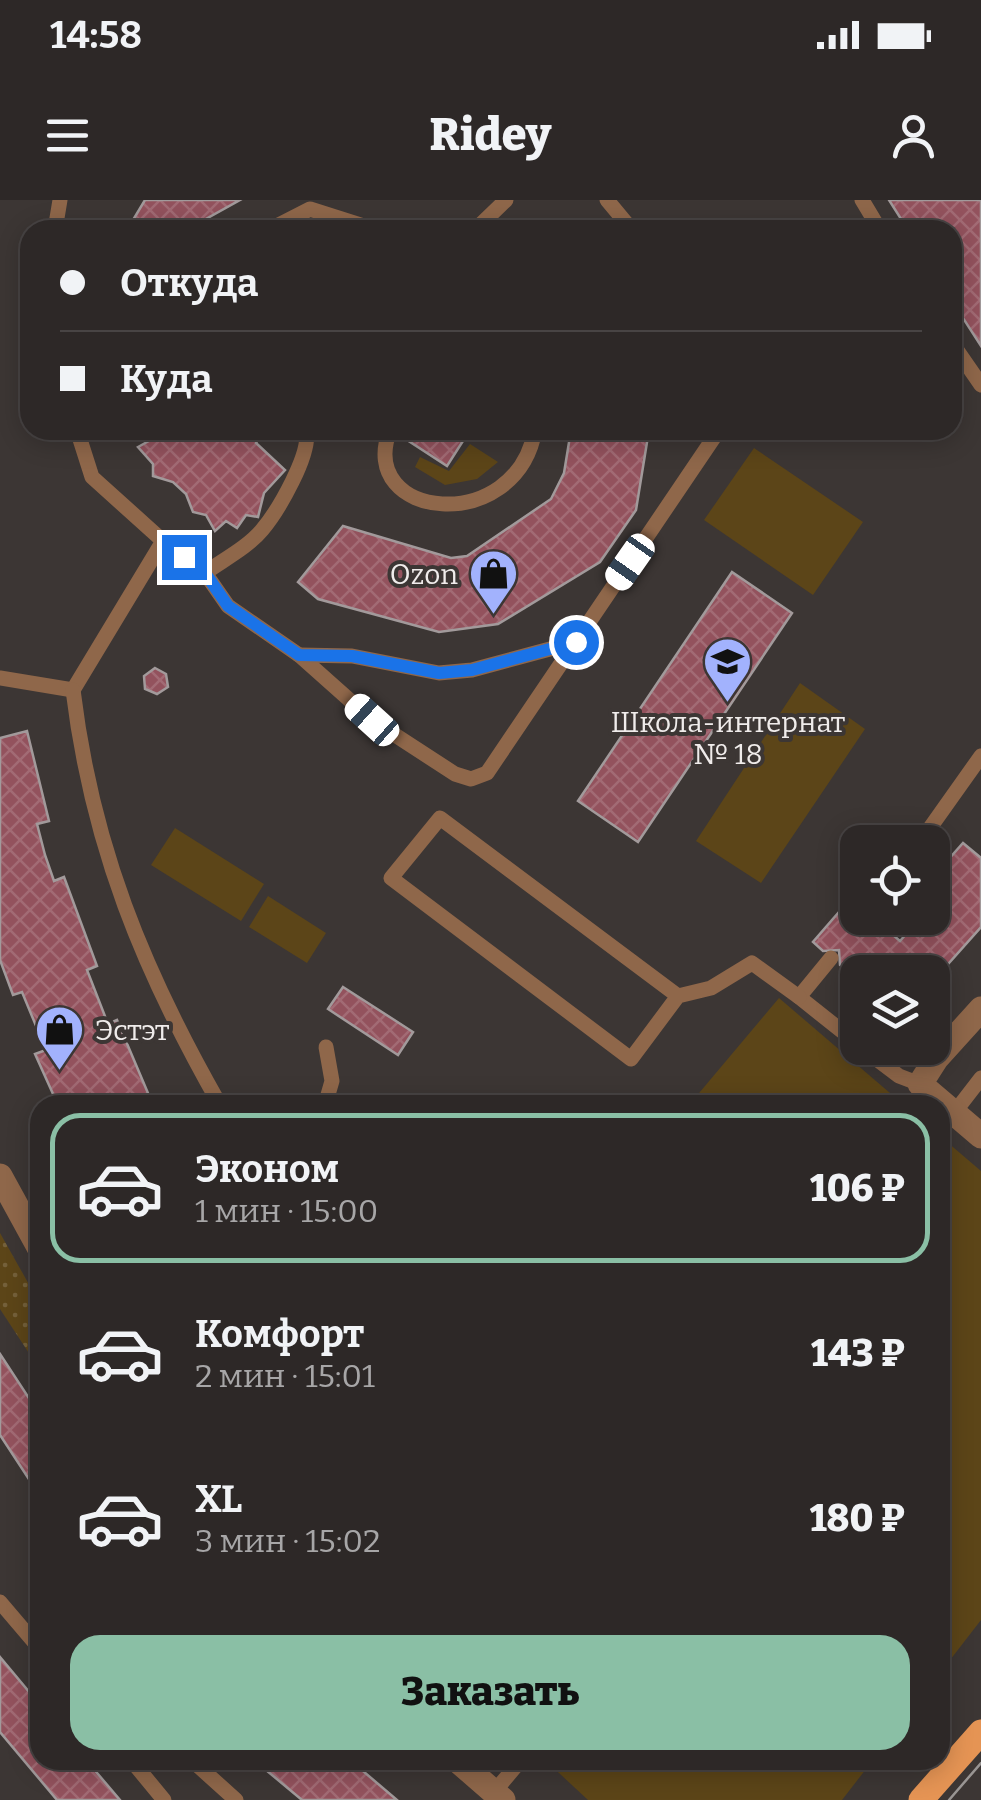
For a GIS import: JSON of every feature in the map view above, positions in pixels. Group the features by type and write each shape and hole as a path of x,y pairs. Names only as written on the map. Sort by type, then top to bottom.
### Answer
{"main road":[{"path":"950,1767 981,1732"},
{"path":"920,1800 947,1770"}],"street":[{"path":"933,1095 920,1084 936,1059 981,1009"},
{"path":"950,1110 981,1136"},
{"path":"0,1176 30,1232"},
{"path":"469,1770 498,1796"}],"lane":[{"path":"485,220 506,200"},
{"path":"607,200 624,220"},
{"path":"288,220 310,208 346,220"},
{"path":"962,357 981,385"},
{"path":"80,440 92,476 205,573 228,606 299,655 372,720 455,774 471,779 487,773 712,440"},
{"path":"205,573 261,531 301,463 306,440"},
{"path":"389,440 385,466 394,483 417,498 446,507 474,503 500,489 522,466 531,440"},
{"path":"164,541 73,690 95,820 133,934 173,1022 214,1095"},
{"path":"299,655 352,656 439,673 472,670 576,642"},
{"path":"0,678 73,690"},
{"path":"932,825 981,756"},
{"path":"678,996 440,818 391,878 631,1059 678,996 711,988 752,963 840,1031"},
{"path":"798,998 832,958"},
{"path":"326,1047 332,1081 328,1095"},
{"path":"885,1065 920,1084"},
{"path":"954,1113 981,1078"},
{"path":"0,1602 30,1636"},
{"path":"139,1770 164,1800"},
{"path":"203,1770 236,1800"},
{"path":"498,1796 515,1770"}],"shaded area":[{"path":"470,444 498,462 477,479 445,485 415,467 420,457 449,471"},
{"path":"754,448 863,522 813,595 704,520"},
{"path":"800,683 865,729 761,883 696,841"},
{"path":"175,828 264,884 241,921 151,865"},
{"path":"268,896 326,933 307,963 249,927"},
{"path":"779,998 840,1050 840,1065 857,1065 892,1095 697,1095"},
{"path":"950,1145 981,1171 981,1620 950,1660"},
{"path":"0,1233 30,1286 30,1355 0,1309"},
{"path":"556,1770 865,1770 842,1800 588,1800"}],"building":[{"path":"145,200 240,200 204,220 133,220"},
{"path":"889,200 981,200 981,346 962,317 962,220 902,220"},
{"path":"144,440 258,440 256,443 285,470 264,493 258,517 246,515 237,528 226,521 215,531 206,515 193,512 186,494 173,482 153,476 153,464 138,447 147,442"},
{"path":"407,440 464,440 447,466"},
{"path":"569,440 647,440 636,510 600,562 498,624 439,632 318,599 298,582 343,526 451,558 467,556 551,499 564,473"},
{"path":"732,572 792,613 638,842 578,801"},
{"path":"155,668 166,674 168,687 157,694 145,689 144,676"},
{"path":"27,731 49,821 37,824 45,855 54,881 64,877 97,966 87,970 108,1024 117,1020 149,1095 53,1095 35,1054 46,1050 22,992 13,995 0,960 0,738"},
{"path":"963,843 981,858 981,927 950,962 950,955 840,955 840,965 839,950 823,951 813,942 840,911 840,935 893,935 900,941 905,935 950,935 950,858"},
{"path":"343,987 413,1032 398,1055 328,1009"},
{"path":"0,1354 30,1400 30,1481 0,1435"},
{"path":"0,1657 30,1693 30,1768 0,1732"},
{"path":"32,1770 94,1770 120,1800 57,1800"},
{"path":"266,1770 362,1770 397,1800 302,1800"}],"tram line":[{"path":"949,1800 981,1763"}],"place":[{"name":"Ozon","path":"493,616"},
{"name":"Школа-интернат № 18","path":"728,704"},
{"name":"Эстэт","path":"60,1072"}],"route":[{"path":"184,557 205,573 228,606 299,655 352,656 439,673 472,670 576,642"}]}
